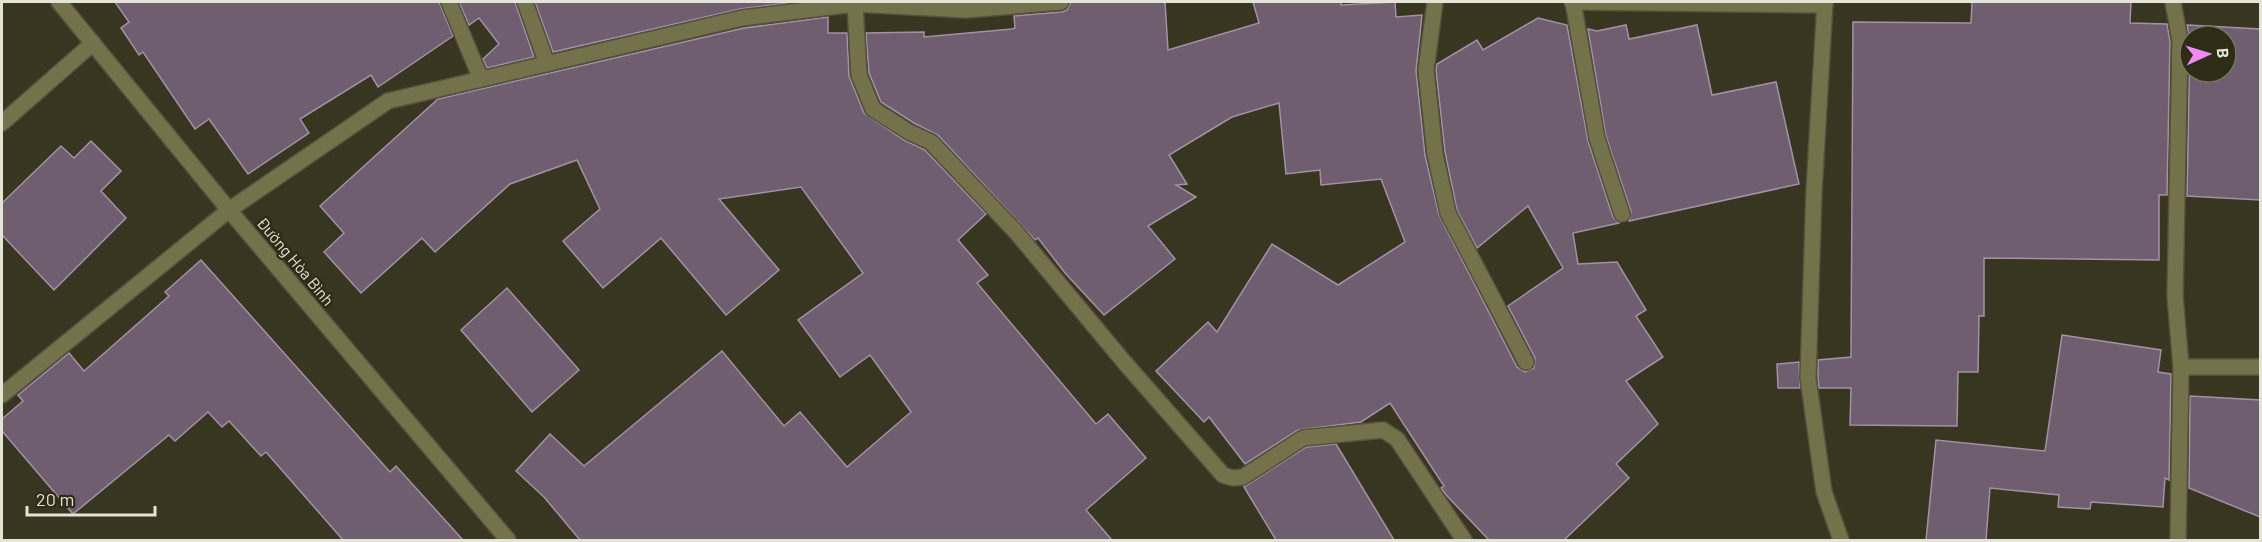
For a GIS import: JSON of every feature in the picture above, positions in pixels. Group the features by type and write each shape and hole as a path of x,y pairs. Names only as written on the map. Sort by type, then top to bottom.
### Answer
{"street":[{"name":"Đường Hòa Bình","path":"59,2 229,210 508,540"},
{"path":"449,2 481,79"},
{"path":"525,2 547,64"},
{"path":"2,394 229,210 388,101 742,18 855,4 966,6 1061,2"},
{"path":"1435,2 1426,70 1435,154 1448,213 1526,362"},
{"path":"1622,214 1597,138 1572,2 1825,3 1814,191 1808,378 1824,492 1841,540"},
{"path":"2173,2 2180,41 2175,296 2181,367 2178,540"},
{"path":"855,4 859,75 873,109 909,132 930,142 938,150 1016,232 1223,476 1243,477 1303,438 1383,430 1397,439 1464,540"},
{"path":"2,123 93,43"},
{"path":"2181,367 2260,367"}],"building":[{"path":"115,2 439,2 453,36 378,87 371,75 300,119 309,133 248,174 209,119 195,129 143,52 139,55 121,28 129,22"},
{"path":"459,2 515,2 534,57 487,68 483,59 499,44 479,18 469,25"},
{"path":"535,2 796,2 740,9 553,52"},
{"path":"1071,2 1165,2 1168,50 1259,23 1253,2 1341,2 1341,5 1395,2 1396,17 1422,15 1416,71 1425,155 1439,215 1517,367 1525,372 1534,368 1535,358 1508,306 1563,268 1528,206 1477,248 1457,210 1445,152 1436,70 1437,64 1477,40 1483,50 1538,18 1567,25 1588,141 1613,217 1619,223 1573,233 1578,264 1617,262 1646,310 1636,316 1663,357 1626,381 1658,424 1616,464 1629,478 1564,540 1489,540 1441,488 1444,486 1390,403 1361,422 1298,430 1245,464 1209,417 1204,422 1156,371 1208,322 1217,332 1272,244 1338,285 1405,242 1381,179 1321,185 1320,170 1286,174 1279,103 1232,117 1169,155 1187,184 1176,185 1196,197 1148,226 1175,259 1104,315 1065,273 1038,238 1035,240 938,135 881,102 869,73 866,33 924,32 924,37 1012,29 1015,28 1014,16 1062,12 1067,10"},
{"path":"1972,2 2131,2 2130,23 2167,24 2170,42 2167,195 2159,195 2159,260 1984,258 1984,316 1979,316 1978,372 1958,372 1957,426 1850,425 1851,388 1819,388 1818,360 1851,357 1853,22 1971,23"},
{"path":"828,17 828,33 847,33 849,76 864,113 904,140 925,150 986,214 958,240 988,275 977,283 1096,424 1108,414 1146,458 1086,510 1112,540 580,540 544,497 516,471 550,434 584,466 722,351 784,426 800,412 847,467 911,412 870,355 840,377 798,320 863,273 801,187 719,199 779,270 726,315 661,238 603,288 563,241 600,209 577,160 510,184 435,252 422,238 361,293 324,252 344,233 320,206 438,99 744,28"},
{"path":"1626,25 1629,39 1697,25 1712,95 1776,82 1799,184 1629,221 1631,211 1606,136 1588,29 1597,31"},
{"path":"2238,28 2260,29 2260,200 2187,196 2189,84 2238,84"},
{"path":"91,141 121,171 101,191 126,218 54,290 2,235 2,203 61,146 74,158"},
{"path":"201,260 390,472 396,466 463,540 343,540 266,452 261,456 229,421 222,427 208,412 175,441 169,435 73,514 2,431 2,419 23,401 18,395 69,353 84,371 169,296 165,292"},
{"path":"507,288 579,370 532,412 461,330"},
{"path":"2062,335 2161,350 2158,372 2171,374 2169,480 2165,478 2163,507 2091,502 2090,509 2058,507 2059,495 1990,488 1986,540 1926,540 1936,440 2045,451"},
{"path":"1799,362 1800,388 1778,388 1777,364"},
{"path":"2190,396 2260,400 2260,517 2189,488"},
{"path":"1336,444 1394,540 1276,540 1244,487 1306,447"}]}
